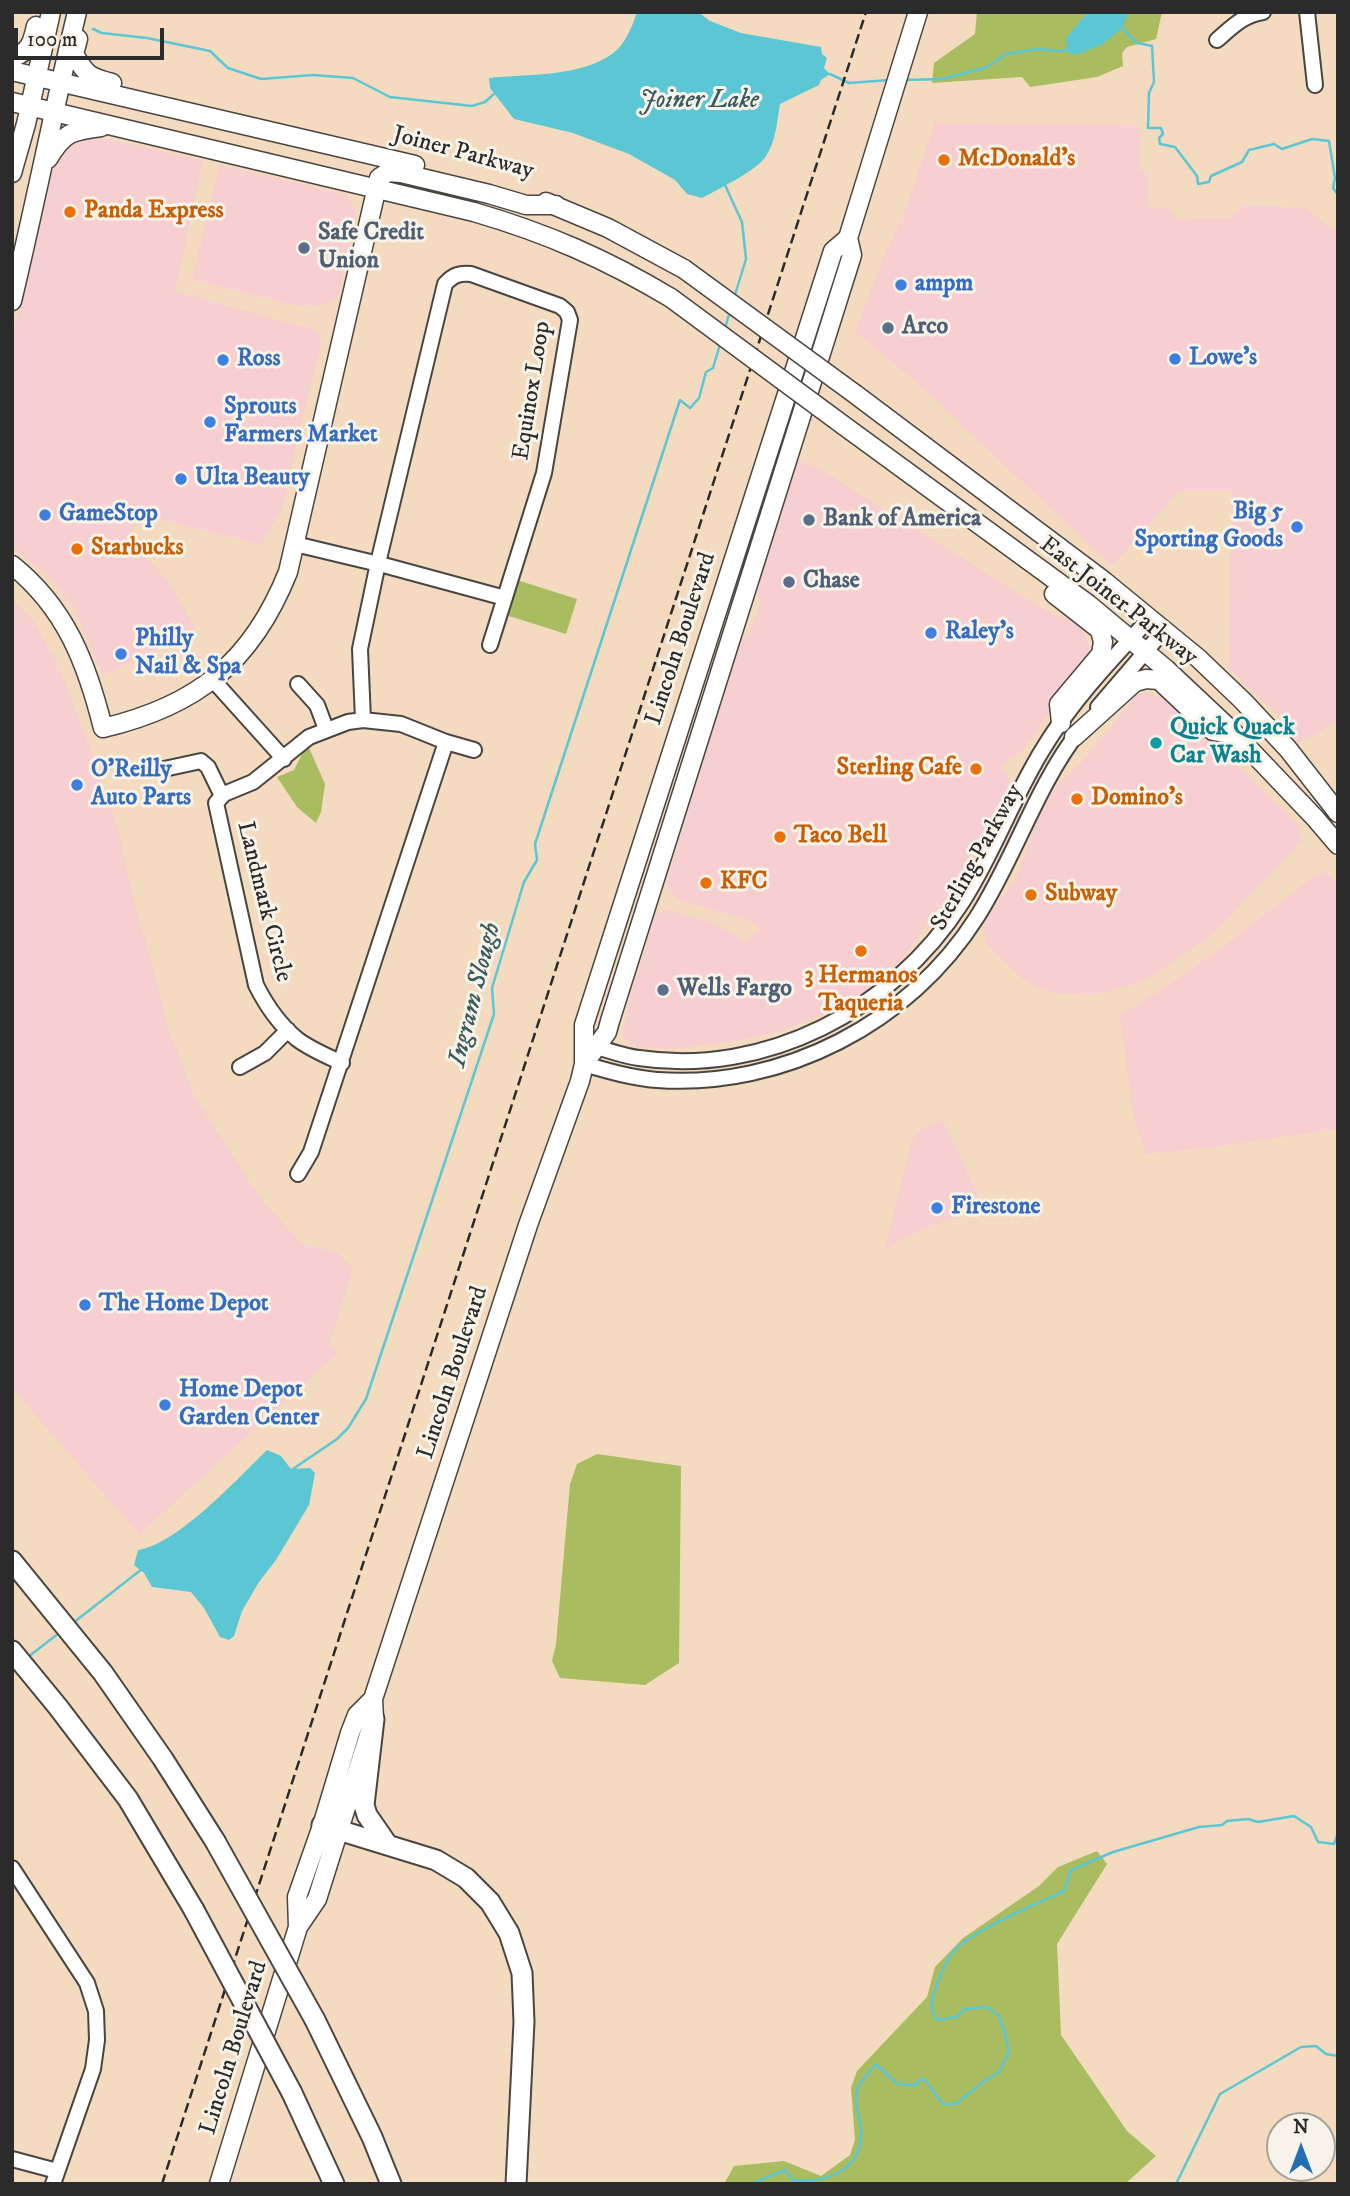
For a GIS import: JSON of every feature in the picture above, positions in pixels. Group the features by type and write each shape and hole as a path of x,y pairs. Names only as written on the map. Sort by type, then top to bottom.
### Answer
{"highway":[{"path":"16,1565 103,1673 163,1759 215,1841 315,2020 372,2137 391,2184"},
{"path":"12,1651 128,1799 194,1910 292,2093 334,2184"},
{"path":"374,1719 365,1805 367,1815 387,1844"},
{"path":"330,1827 436,1860 466,1878 490,1902 509,1933 522,1973 524,2022 516,2184"}],"main road":[{"path":"12,58 31,47 39,12"},
{"path":"12,173 21,104 36,77 51,12"},
{"path":"12,301 77,12"},
{"path":"84,12 74,54 89,77 193,103 209,117"},
{"name":"Lincoln Boulevard","path":"330,1827 374,1719 373,1699 528,1225 591,1045 584,1025 832,251 848,238 918,12"},
{"name":"Joiner Parkway","path":"12,71 480,181 556,205 608,228 684,269 855,394"},
{"path":"21,104 378,189"},
{"path":"43,168 59,141 67,134 114,126"},
{"path":"12,565 48,601 75,644 92,683 103,728 160,711 194,693 213,680 245,648 269,614 288,572 379,178 383,174 394,172 526,205 556,205"},
{"name":"East Joiner Parkway","path":"378,189 427,199 529,228 632,274 671,298 1088,604 1131,639 1236,735 1338,845"},
{"name":"East Joiner Parkway","path":"855,394 1104,581 1164,630 1236,695 1288,749 1338,813"},
{"path":"1031,564 1041,584 1100,630 1101,654 1059,704 1061,723"},
{"path":"1074,737 1135,682 1146,679 1159,680 1213,731 1236,735"},
{"name":"Lincoln Boulevard","path":"219,2184 298,1927 317,1899 353,1724 357,1715 373,1699"}],"street":[{"path":"1217,40 1235,23 1251,14 1263,12"},
{"path":"1307,12 1315,85"},
{"name":"Equinox Loop","path":"378,564 446,284 452,276 471,274 559,306 567,312 570,320 544,472 489,645"},
{"path":"295,544 505,598"},
{"path":"363,720 360,649 378,564"},
{"name":"Sterling Parkway","path":"591,1045 633,1057 657,1060 684,1062 734,1056 781,1045 811,1033 838,1020 878,994 916,961 960,906 1034,764 1061,723 1150,618"},
{"name":"Sterling Parkway","path":"584,1064 631,1077 656,1080 685,1081 738,1076 789,1063 818,1052 871,1024 894,1008 922,983 977,917 1056,763 1074,737 1164,630"},
{"path":"213,680 284,759"},
{"path":"298,684 317,705 326,729"},
{"name":"Landmark Circle","path":"342,1063 299,1040 265,1002 256,985 216,803 222,796 253,782 309,737 348,722 363,720 401,724 474,750"},
{"path":"298,1174 311,1152 342,1063 446,742"},
{"path":"164,769 201,761 208,768 222,796"},
{"path":"240,1067 265,1053 288,1030"},
{"path":"12,1868 65,1945 87,1983 96,2011 97,2040 93,2069 55,2177 12,2159"}],"shaded area":[{"path":"935,123 1135,125 1141,132 1139,170 1147,170 1149,206 1172,210 1174,219 1231,218 1244,205 1307,208 1330,228 1338,230 1338,721 1298,744 1279,716 1229,669 1232,491 1179,491 1112,566 908,375 855,332 882,261 906,209"},
{"path":"85,134 203,160 175,291 312,329 322,342 283,507 261,545 145,516 142,518 132,529 130,539 170,583 196,630 103,676 74,609 51,578 12,547 12,337 50,172 58,149"},
{"path":"220,165 348,197 356,211 340,292 334,300 324,305 309,307 192,280"},
{"path":"798,459 820,469 1047,611 1075,622 1083,628 1091,652 1021,753 1009,758 1002,770 1008,776 1010,784 955,887 898,964 870,989 835,1009 785,1030 741,1040 675,1049 638,1047 628,1043 623,1036 628,1005 655,915 666,909 716,924 746,942 760,930 750,921 679,900 666,885 737,644 750,634 761,601 757,593 758,577"},
{"path":"12,599 35,623 58,665 93,756 118,830 170,1034 194,1095 263,1202 303,1244 336,1252 353,1268 329,1345 337,1354 139,1535 12,1388"},
{"path":"1147,692 1172,702 1299,826 1299,844 1211,936 1148,979 1092,995 1060,994 1038,988 1024,980 987,945 983,928 986,917 1016,879 1041,809 1058,784 1082,762 1137,695"},
{"path":"1326,872 1338,885 1338,1129 1217,1147 1145,1154 1132,1107 1120,1015 1223,947 1314,876"},
{"path":"943,1120 982,1205 900,1240 884,1252 913,1139 919,1130"}],"green space":[{"path":"977,12 1162,12 1156,39 1127,47 1122,53 1123,66 1097,77 1030,87 1022,77 932,83 934,63 975,34"},
{"path":"517,580 577,599 566,634 506,615"},
{"path":"309,748 325,784 321,812 316,823 297,807 277,777 294,770 302,754"},
{"path":"597,1454 681,1466 679,1663 645,1685 560,1678 552,1661 556,1644 570,1484 577,1464"},
{"path":"1097,1851 1107,1864 1057,1944 1061,2035 1127,2131 1156,2156 1125,2184 724,2184 734,2166 784,2161 821,2176 850,2155 855,2140 851,2088 857,2071 927,1997 935,1967 963,1938 1039,1886 1058,1867"}],"water":[{"name":"Joiner Lake","path":"637,12 698,12 710,21 741,33 821,47 822,54 827,58 824,68 830,74 821,80 819,85 780,104 772,144 762,161 737,179 702,198 687,194 675,180 629,154 573,133 514,119 490,88 489,78 569,71 599,61 621,46"},
{"path":"1088,12 1129,12 1122,28 1103,44 1079,54 1068,54 1066,38"},
{"path":"267,1450 281,1456 291,1469 310,1468 315,1473 309,1505 276,1560 259,1582 242,1611 234,1636 229,1640 220,1637 204,1608 191,1592 152,1587 144,1573 134,1565 138,1550 171,1536 188,1523 224,1493"}],"waterway":[{"path":"23,12 27,13"},
{"name":"Ingram Slough","path":"1120,26 1137,43 1152,46 1154,82 1149,93 1148,128 1161,128 1163,134 1159,138 1160,144 1175,147 1197,176 1198,184 1209,182 1211,176 1242,162 1249,150 1274,144 1282,149 1312,139 1329,141 1335,178 1333,188 1338,195"},
{"path":"93,29 102,33 147,38 210,51 228,68 261,79 313,75 353,78 390,97 472,106 485,102 494,94"},
{"name":"Ingram Slough","path":"903,80 943,79 987,67 1006,54 1036,49 1069,49"},
{"name":"Ingram Slough","path":"830,74 849,83 890,80"},
{"name":"Ingram Slough","path":"725,185 742,222 746,259 734,298"},
{"name":"Ingram Slough","path":"725,328 730,311"},
{"name":"Ingram Slough","path":"290,1471 337,1439 348,1428 366,1399 494,1014 492,988 524,882 537,860 535,844 680,400 690,408 699,398 706,372 713,368 721,341"},
{"name":"Ingram Slough","path":"73,1623 142,1569"},
{"name":"Ingram Slough","path":"28,1657 59,1633"},
{"path":"751,2184 785,2170 793,2180 819,2179 831,2176 850,2164 860,2143 861,2129 856,2104 858,2088 876,2064 897,2084 916,2085 919,2080 924,2079 943,2104 956,2104 999,2072 1009,2052 998,2015 987,2007 965,2009 956,2017 938,2020 932,2009 932,2002 941,1974 954,1951 962,1943 1005,1918 1064,1891 1071,1870 1113,1852 1199,1827 1222,1825 1227,1821 1248,1819 1258,1822 1294,1816 1311,1827 1318,1842 1334,1844 1338,1833"},
{"path":"1176,2184 1220,2094 1301,2047 1316,2046 1326,2054 1338,2056"}],"railway":[{"path":"162,2184 866,12"}],"place":[{"name":"McDonald's","path":"944,160"},
{"name":"Panda Express","path":"70,212"},
{"name":"Safe Credit Union","path":"304,248"},
{"name":"ampm","path":"901,285"},
{"name":"Arco","path":"888,328"},
{"name":"Lowe's","path":"1175,359"},
{"name":"Ross","path":"223,360"},
{"name":"Sprouts Farmers Market","path":"210,422"},
{"name":"Ulta Beauty","path":"181,479"},
{"name":"GameStop","path":"45,515"},
{"name":"Bank of America","path":"809,520"},
{"name":"Big 5 Sporting Goods","path":"1297,527"},
{"name":"Starbucks","path":"77,549"},
{"name":"Chase","path":"789,582"},
{"name":"Raley's","path":"931,633"},
{"name":"Philly Nail & Spa","path":"121,654"},
{"name":"Quick Quack Car Wash","path":"1156,743"},
{"name":"Sterling Cafe","path":"976,769"},
{"name":"O'Reilly Auto Parts","path":"77,785"},
{"name":"Domino's","path":"1077,799"},
{"name":"Taco Bell","path":"780,837"},
{"name":"KFC","path":"706,883"},
{"name":"Subway","path":"1031,895"},
{"name":"3 Hermanos Taqueria","path":"861,951"},
{"name":"Wells Fargo","path":"663,990"},
{"name":"Firestone","path":"937,1208"},
{"name":"The Home Depot","path":"85,1305"},
{"name":"Home Depot Garden Center","path":"165,1405"}]}
